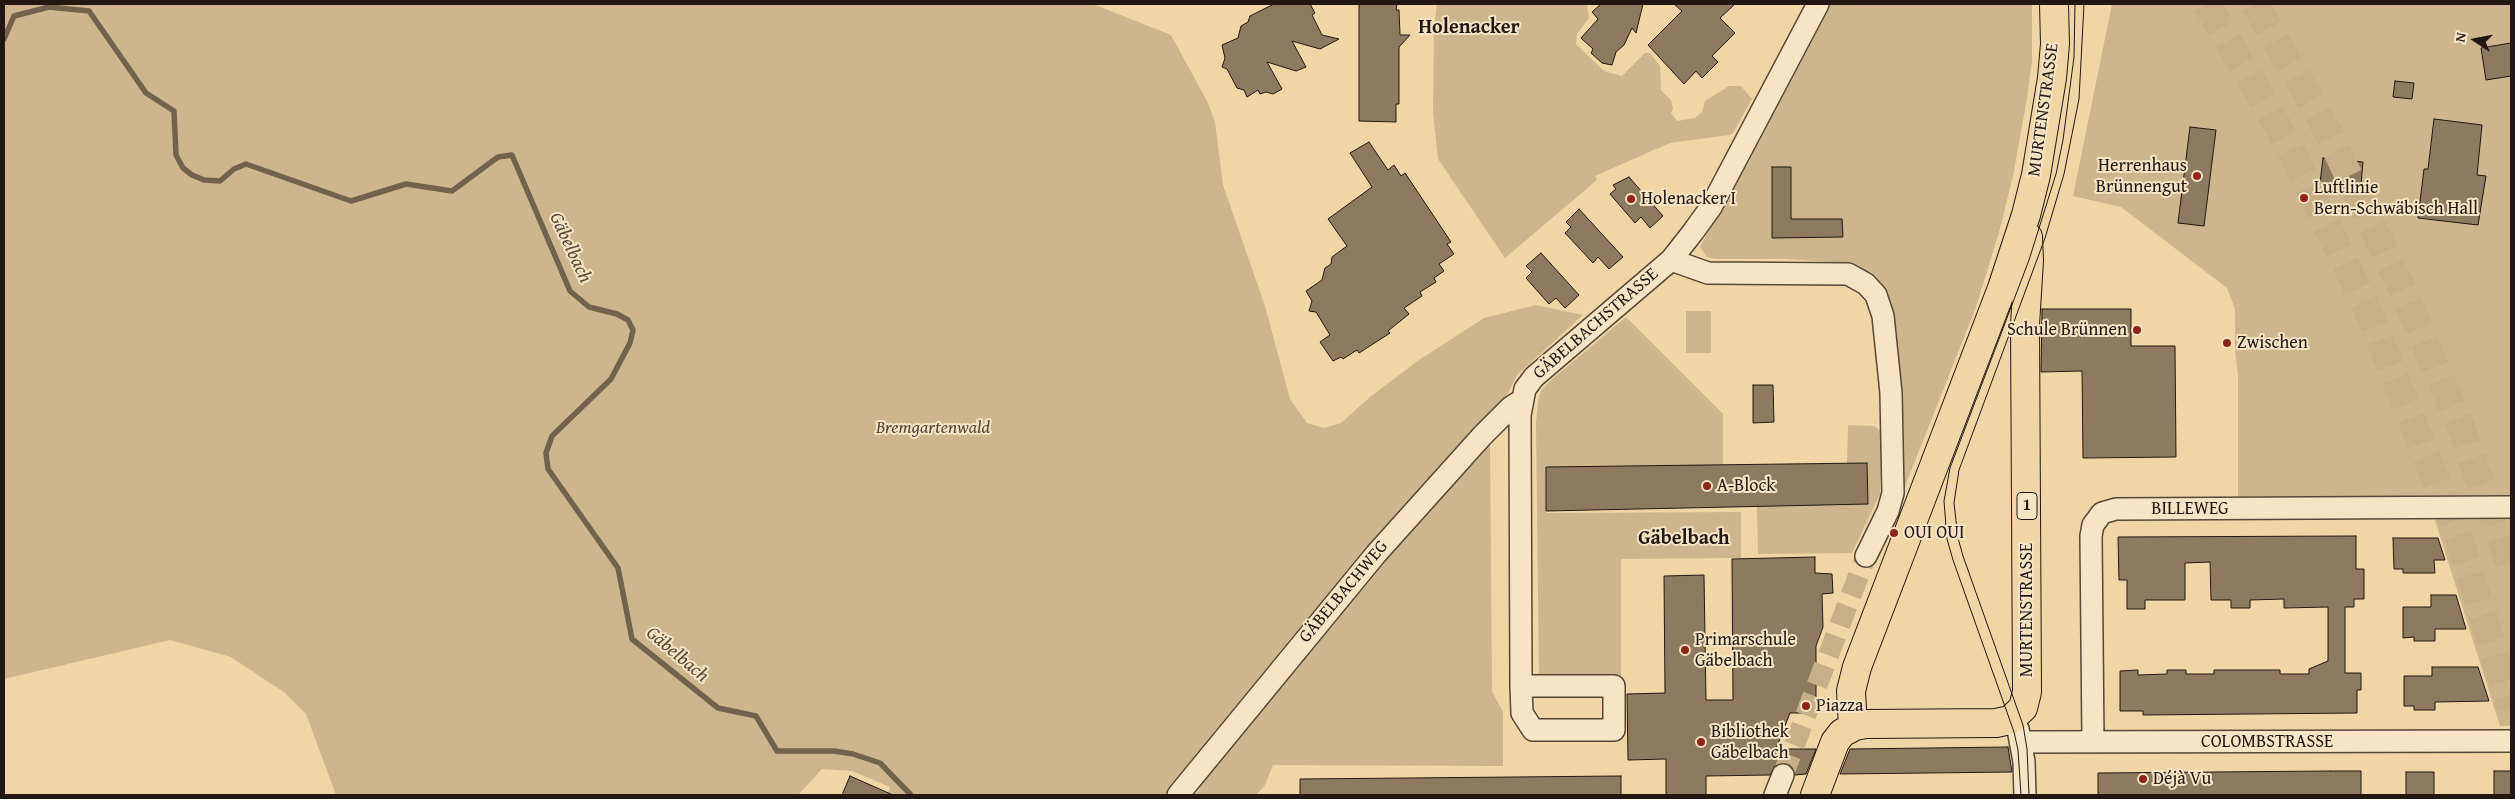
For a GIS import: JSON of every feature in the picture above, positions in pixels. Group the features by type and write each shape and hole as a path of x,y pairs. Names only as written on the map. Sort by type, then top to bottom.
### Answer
{"main road":[{"name":"MURTENSTRASSE","path":"1853,727 1851,691 1857,667 2002,288 2026,215 2036,175 2052,78 2055,44 2054,4"},
{"name":"MURTENSTRASSE","path":"2015,717 2022,708 2027,692 2026,316 2029,260 2026,215"},
{"path":"1815,795 1834,742 1842,733 1853,727 1865,724 1996,723 2015,717"}],"street":[{"name":"GÄBELBACHSTRASSE","path":"1521,686 1520,415 1522,400 1534,377 1671,260 1711,207 1818,4"},
{"path":"1671,260 1694,270 1708,273 1839,272 1862,281 1876,295 1883,316 1891,392 1893,493 1888,511 1866,556"},
{"name":"GÄBELBACHWEG","path":"1178,795 1376,554 1482,436 1511,407 1522,400"},
{"name":"BILLEWEG","path":"2092,742 2091,536 2093,525 2102,513 2116,509 2511,507"},
{"path":"2015,717 2022,742 2024,795"},
{"name":"COLOMBSTRASSE","path":"2022,742 2511,741"},
{"path":"1775,795 1783,775"}],"green space":[{"name":"Bremgartenwald","path":"4,4 1093,4 1171,35 1207,101 1215,122 1223,185 1265,306 1290,399 1307,423 1324,428 1341,423 1370,397 1419,360 1484,318 1536,305 1583,315 1517,375 1501,407 1372,547 1165,795 887,795 890,787 852,771 822,769 798,795 336,795 306,714 285,693 231,657 170,640 4,679"},
{"path":"1437,4 1587,4 1589,18 1577,34 1576,44 1604,71 1622,76 1645,53 1650,53 1660,66 1661,90 1671,100 1673,108 1671,113 1677,121 1695,118 1702,112 1705,101 1729,86 1741,86 1752,99 1733,133 1729,135 1670,143 1595,176 1597,180 1505,258 1438,159 1433,113 1434,27"},
{"path":"1827,4 2032,4 2032,61 2027,98 2013,176 2000,229 1976,307 1904,489 1901,400 1885,295 1867,272 1852,263 1785,259 1716,259 1707,257 1700,247"},
{"path":"2112,4 2511,4 2511,498 2238,499 2238,375 2235,351 2235,309 2227,288 2121,207 2073,196"},
{"path":"1686,311 1711,311 1711,353 1686,353"},
{"path":"1626,317 1723,414 1723,465 1546,467 1546,513 1741,512 1741,558 1621,559 1621,679 1539,680 1536,423 1538,401 1541,391 1550,381"},
{"path":"1848,425 1874,426 1880,430 1882,442 1880,494 1852,553 1758,554 1757,506 1868,504 1867,464 1847,464"},
{"path":"1484,443 1490,443 1492,691 1503,712 1503,766 1273,765 1265,785 1256,795 1195,795 1200,788 1201,777"},
{"path":"2511,513 2511,726 2500,726 2433,514"}],"building":[{"path":"1274,4 1310,4 1315,13 1312,15 1322,35 1339,39 1320,49 1292,41 1306,67 1296,71 1267,62 1282,89 1273,94 1266,92 1260,94 1258,90 1247,97 1244,90 1237,88 1227,69 1222,67 1225,58 1222,45 1238,38 1241,26 1248,22 1250,16"},
{"path":"1359,4 1397,4 1396,10 1399,10 1400,35 1410,35 1399,47 1399,104 1396,104 1396,122 1359,121"},
{"path":"1601,4 1643,4 1636,33 1632,28 1624,45 1616,52 1612,65 1602,63 1591,53 1593,49 1581,38 1598,19 1592,12"},
{"path":"1674,4 1735,4 1720,18 1735,33 1712,56 1718,62 1702,78 1696,71 1684,84 1648,45 1682,11"},
{"path":"2511,43 2511,76 2486,80 2481,48"},
{"path":"2395,81 2414,83 2412,99 2393,97"},
{"path":"2434,119 2482,125 2477,175 2486,176 2478,225 2418,218 2424,169 2428,169"},
{"name":"Herrenhaus Brünnengut","path":"2190,127 2216,130 2204,226 2178,223"},
{"path":"1369,142 1388,170 1394,165 1401,176 1405,173 1451,242 1447,244 1454,254 1439,264 1444,271 1434,278 1436,282 1420,292 1422,296 1404,308 1409,314 1388,331 1390,333 1359,353 1357,350 1343,359 1341,357 1333,361 1320,342 1330,335 1316,312 1309,311 1312,301 1306,291 1322,280 1325,268 1331,264 1332,257 1347,246 1328,219 1372,187 1350,153"},
{"path":"2323,158 2363,162 2360,196 2319,192"},
{"path":"1772,167 1791,167 1791,219 1842,219 1843,237 1772,238"},
{"path":"1629,177 1663,216 1650,228 1641,217 1635,223 1610,194 1616,189 1613,185"},
{"path":"1579,209 1623,257 1609,269 1598,257 1593,263 1565,233 1571,227 1566,222"},
{"path":"1541,253 1579,295 1565,308 1556,298 1549,304 1526,278 1532,272 1526,266"},
{"path":"2042,309 2131,309 2131,346 2175,346 2176,457 2083,458 2082,371 2041,372"},
{"path":"1753,385 1773,385 1774,422 1753,423"},
{"name":"A-Block","path":"1867,463 1868,504 1546,511 1546,467"},
{"path":"2356,536 2356,569 2364,569 2364,599 2354,599 2354,607 2345,607 2345,673 2361,673 2361,690 2357,690 2357,713 2143,715 2143,711 2120,711 2120,671 2138,670 2138,675 2167,674 2167,670 2186,670 2186,674 2214,674 2214,670 2280,670 2280,674 2309,674 2309,669 2328,661 2328,607 2284,608 2284,599 2250,600 2250,608 2231,608 2231,600 2211,600 2210,562 2185,563 2185,600 2145,600 2145,609 2127,609 2127,580 2119,580 2118,537"},
{"path":"2393,538 2438,538 2445,560 2434,560 2435,573 2403,573 2403,569 2394,569"},
{"path":"1815,557 1815,573 1832,574 1833,593 1822,594 1823,627 1816,646 1816,713 1790,713 1776,749 1816,749 1806,774 1795,775 1792,767 1781,763 1775,766 1770,775 1706,776 1706,795 1666,795 1666,759 1628,760 1627,694 1665,693 1664,576 1704,575 1706,700 1733,700 1732,559"},
{"path":"2431,595 2456,595 2466,629 2435,629 2435,641 2414,641 2414,637 2403,638 2403,607 2431,607"},
{"path":"2432,667 2478,667 2489,701 2435,702 2435,710 2414,710 2414,706 2404,706 2404,676 2432,676"},
{"path":"2008,747 2012,772 1840,774 1850,749"},
{"path":"2361,771 2361,795 2098,795 2098,773"},
{"path":"2494,771 2511,771 2511,795 2494,795"},
{"path":"2406,772 2434,772 2434,795 2406,795"},
{"path":"850,776 893,795 842,795"},
{"path":"1621,776 1621,795 1300,795 1300,779"}],"waterway":[{"name":"Gäbelbach","path":"4,39 14,16 49,7 89,11 146,93 174,111 176,155 183,168 192,175 204,180 220,181 234,169 246,164 351,201 406,184 452,191 498,157 512,155 570,291 589,307 617,314 628,320 633,330 630,343 611,379 552,436 546,453 548,469 618,568 632,639 718,708 756,716 777,751 834,751 853,754 880,763 911,795"}],"tunnel":[{"path":"2207,4 2290,148 2371,317 2460,541 2511,707"},
{"path":"2255,4 2326,128 2405,295 2461,428 2511,569"},
{"path":"1783,775 1866,556"}],"tram line":[{"path":"2021,795 2018,750 2014,732 1953,560 1947,539 1944,501 1950,468 2029,260 2056,174 2063,140 2074,57 2075,4"},
{"path":"2029,795 2027,749 2023,725 1963,556 1958,538 1954,503 1959,470 2045,238 2064,174 2079,99 2084,4"}],"place":[{"name":"Herrenhaus Brünnengut","path":"2197,176"},
{"name":"Luftlinie Bern-Schwäbisch Hall","path":"2304,198"},
{"name":"Holenacker I","path":"1631,199"},
{"name":"Schule Brünnen","path":"2137,330"},
{"name":"Zwischen","path":"2227,343"},
{"name":"A-Block","path":"1707,486"},
{"name":"OUI OUI","path":"1894,533"},
{"name":"Primarschule Gäbelbach","path":"1685,650"},
{"name":"Piazza","path":"1806,706"},
{"name":"Bibliothek Gäbelbach","path":"1701,742"},
{"name":"Déjà Vu","path":"2143,779"}],"district":[{"name":"Holenacker","path":"1469,28"},
{"name":"Gäbelbach","path":"1684,539"}]}
